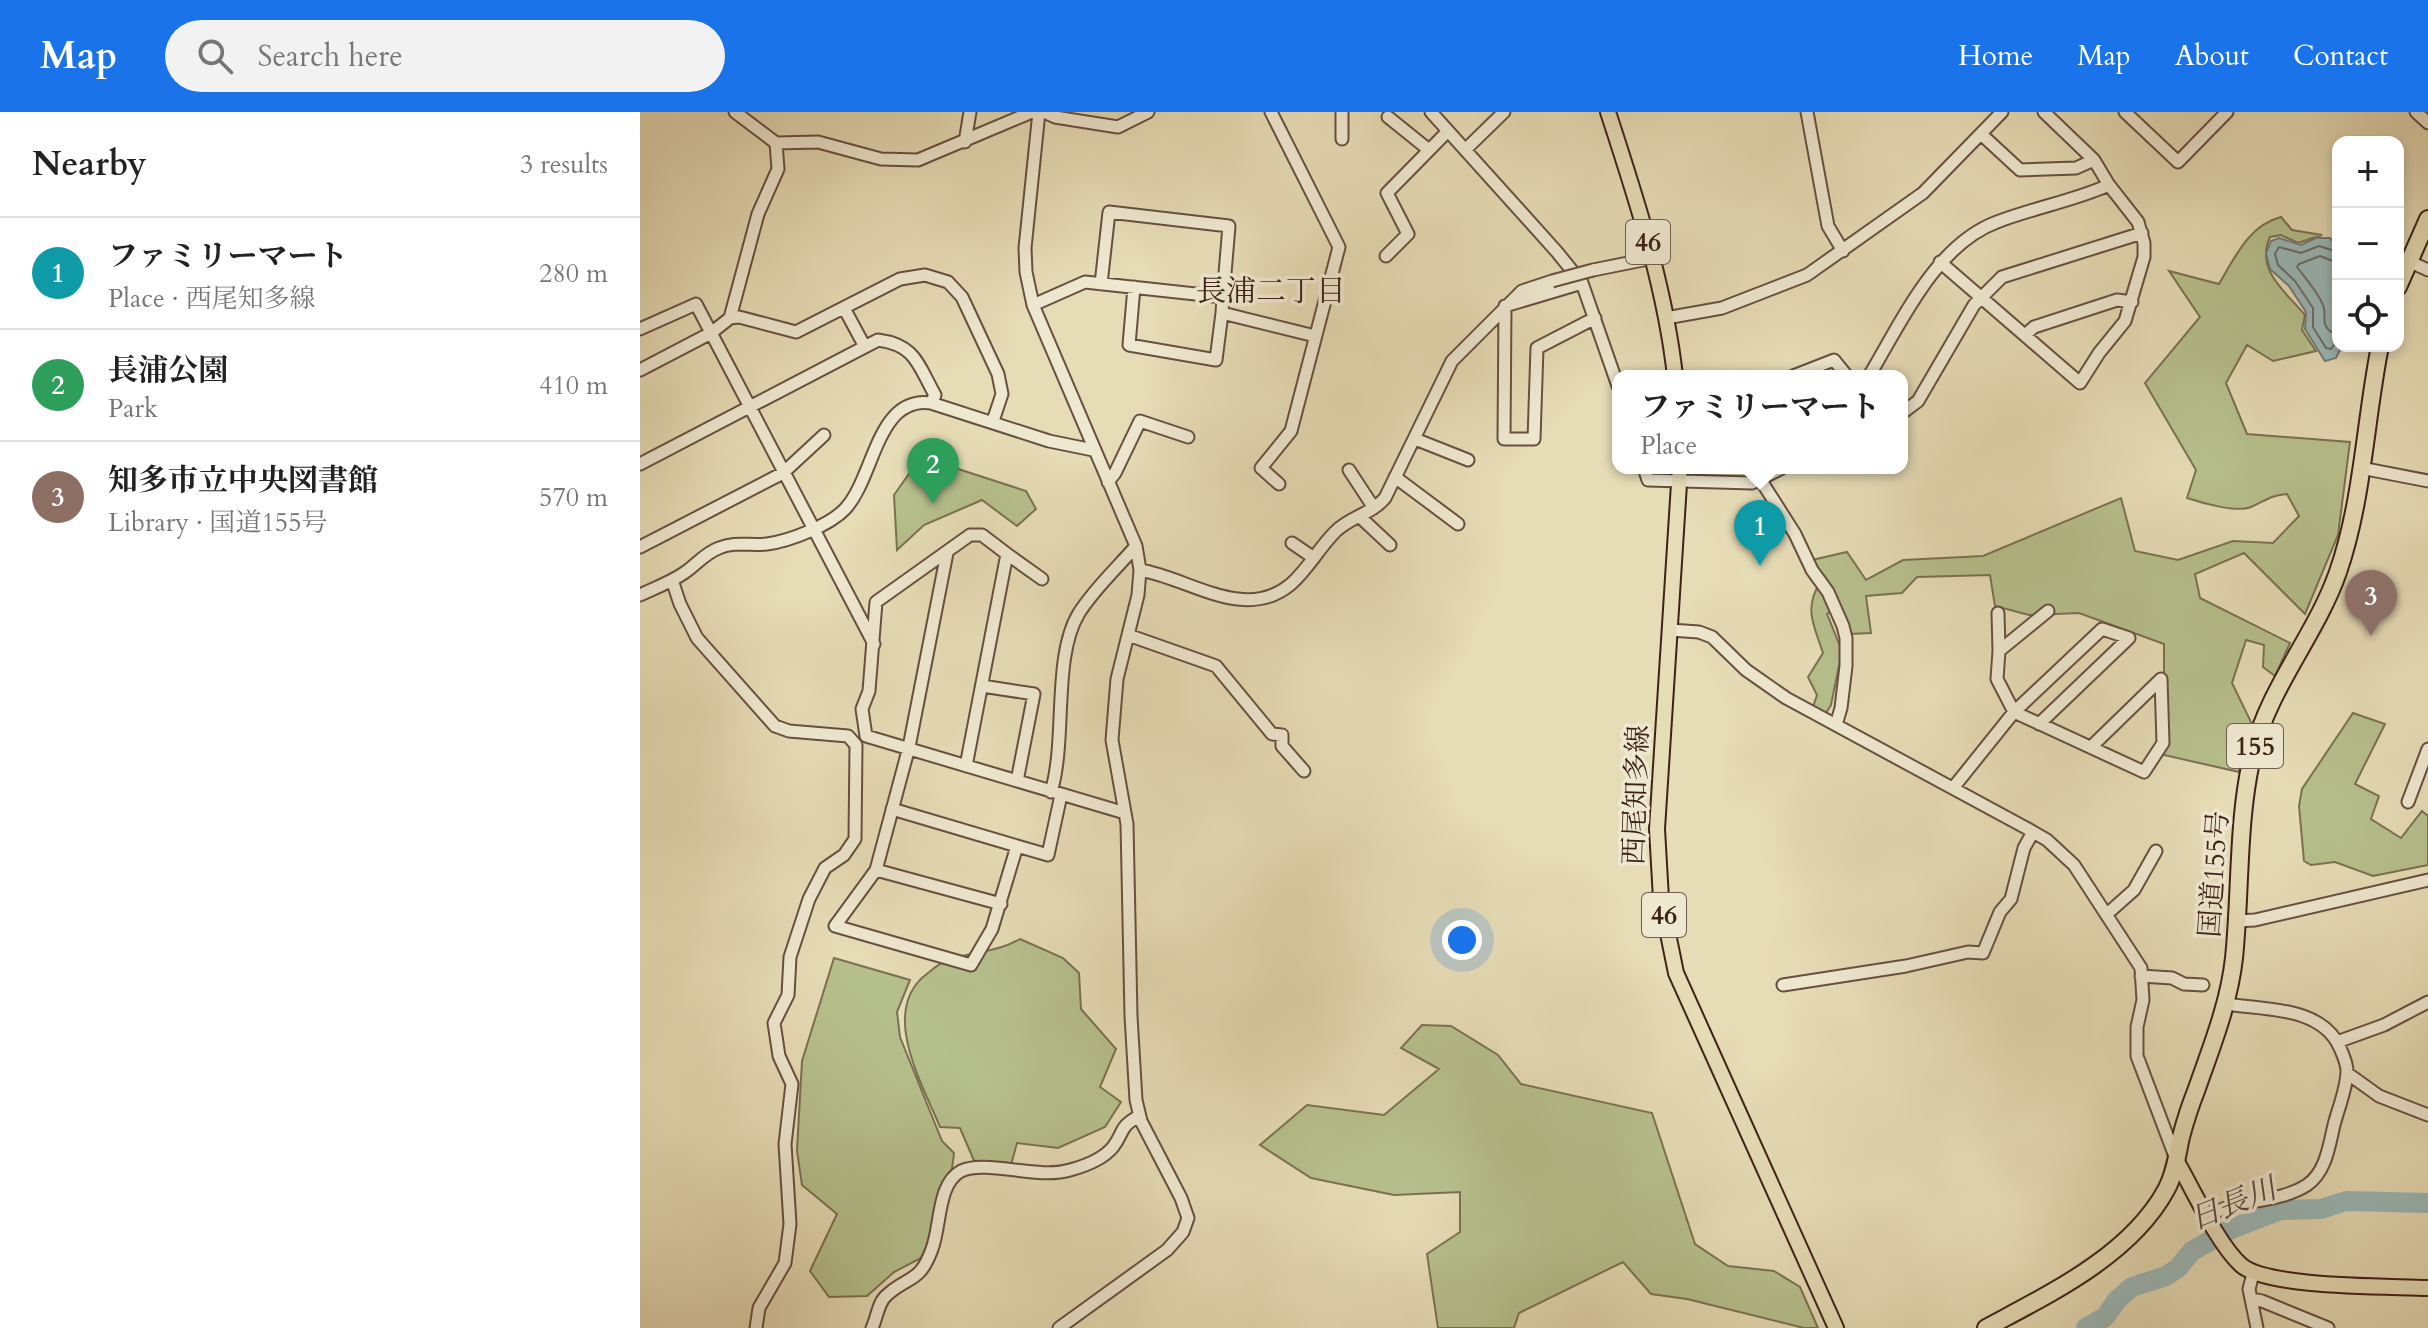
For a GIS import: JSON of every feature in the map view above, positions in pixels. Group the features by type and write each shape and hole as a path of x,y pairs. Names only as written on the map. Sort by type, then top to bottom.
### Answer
{"highway":[{"path":"2401,280 2428,219"},
{"name":"国道155号","path":"1986,1328 2073,1278 2126,1240 2167,1189 2185,1123 2226,1004 2233,962 2252,754 2264,718 2337,575 2348,541 2379,352"}],"main road":[{"name":"46","path":"1608,112 1653,258 1674,370"},
{"name":"西尾知多線","path":"1680,475 1657,829 1660,896 1676,973 1836,1328"},
{"path":"2176,1160 2215,1229 2238,1263 2253,1274 2298,1281 2428,1288"}],"street":[{"path":"735,112 776,143 818,142 881,159 918,160 1032,112"},
{"path":"965,142 970,112"},
{"path":"1059,1328 1167,1250 1186,1226 1187,1210 1139,1116 1131,1016 1125,813 1112,740 1117,679 1138,595 1140,570 1136,546 1033,305 1025,248 1042,112 1118,127 1148,112"},
{"path":"1271,112 1339,247 1291,431 1261,468 1279,484"},
{"path":"1342,112 1342,139"},
{"path":"1431,112 1582,283 1613,370"},
{"path":"1465,150 1504,112"},
{"path":"1807,112 1828,226 1843,251"},
{"path":"1666,318 1722,308 1807,275 1923,193 2002,112"},
{"path":"1940,262 2080,383 2125,321 2144,257 2138,222 2094,160 2044,112"},
{"path":"2125,112 2178,162 2227,112"},
{"path":"2416,112 2428,123"},
{"path":"1388,117 1429,150"},
{"path":"1386,256 1408,234 1387,193 1448,131"},
{"path":"1981,134 2020,170 2076,168 2094,160"},
{"path":"730,318 758,214 778,169 776,143"},
{"path":"1873,370 1948,253 1993,223 2109,185"},
{"path":"1101,284 1109,212 1229,226 1216,360 1129,345 1134,287"},
{"path":"1908,408 1918,401 1982,296 2002,277 2142,233"},
{"path":"1140,570 1217,595 1249,600 1262,599 1284,589 1336,530 1385,498 1452,361 1505,306 1522,291 1552,281 1653,258"},
{"path":"2408,261 2428,270"},
{"path":"640,370 711,333 730,318 739,317 796,332 900,279 925,275 948,282 962,297 998,374 1002,394 993,421"},
{"path":"1033,305 1085,282 1223,297"},
{"path":"1505,306 1582,283"},
{"path":"2025,335 2034,327 2117,300 2132,302"},
{"path":"640,329 696,304 874,644"},
{"path":"1505,306 1504,439 1534,439 1537,348 1595,318"},
{"path":"844,308 865,347"},
{"path":"1222,313 1315,336"},
{"path":"640,464 878,340 897,343 912,354 935,395 931,403"},
{"path":"1808,370 1834,360 1842,370"},
{"path":"640,595 672,580 709,552 723,546 768,544 832,520 851,501 891,420 902,407 916,401 993,421 1049,441 1093,450"},
{"path":"1108,482 1140,421 1188,437"},
{"path":"640,547 783,473 824,435"},
{"path":"1415,439 1468,460"},
{"path":"2361,468 2428,481"},
{"path":"1349,470 1374,508"},
{"path":"1646,474 1648,480 1680,475 1756,481 1770,474"},
{"path":"1751,474 1795,534 1812,570 1828,592 1843,626 1846,666 1836,725"},
{"path":"1395,477 1458,524"},
{"path":"1359,516 1390,545"},
{"path":"1042,579 982,535 970,535 876,602 869,691 862,709 866,736 1125,813"},
{"path":"1292,543 1314,558"},
{"path":"892,809 1048,855 1056,794 1066,651 1073,627 1090,600 1136,546"},
{"path":"947,553 909,747 876,870 835,926 971,965 992,929 1017,846"},
{"path":"966,766 1007,554"},
{"path":"672,580 697,638 775,726 789,731 848,736 856,745 855,839 844,855 825,868 809,899 790,957 788,995 774,1023 779,1056 792,1084 785,1144 790,1224 785,1263 759,1308 756,1328"},
{"path":"1999,651 2048,611"},
{"path":"1998,613 1997,679 2014,712 2144,772 2163,743 2161,679 2091,747"},
{"path":"1953,788 2014,712 2102,629 2129,638 2039,724"},
{"path":"1670,630 1699,632 1712,637 1764,683 2047,840 2074,865 2141,968 2143,1000 2137,1027 2137,1056 2176,1160"},
{"path":"1128,635 1216,666 1272,734 1282,735 1282,746 1304,771"},
{"path":"982,686 1034,694 1017,781"},
{"path":"2408,802 2428,749"},
{"path":"1783,985 1906,966 1968,952 1983,953 2000,912 2011,899 2024,848 2033,832"},
{"path":"2107,914 2134,890 2156,851"},
{"path":"876,870 1001,904"},
{"path":"2237,921 2255,920 2428,880"},
{"path":"2141,976 2172,978 2184,984 2203,985"},
{"path":"2337,1042 2356,1037 2428,1002"},
{"path":"2215,1229 2219,1209 2295,1192 2318,1175 2347,1073 2337,1042 2327,1028 2311,1018 2226,1004"},
{"path":"2347,1073 2379,1096 2428,1115"},
{"path":"872,1328 886,1295 913,1279 924,1267 932,1251 946,1189 952,1178 961,1171 978,1168 1036,1174 1071,1170 1103,1156 1113,1147 1122,1127 1139,1116"},
{"path":"2253,1274 2249,1289 2257,1328"},
{"path":"2252,1299 2328,1328"}],"green space":[{"path":"2281,217 2292,230 2322,235 2298,243 2281,235 2270,237 2266,249 2269,270 2305,315 2302,330 2316,351 2273,361 2247,345 2226,383 2247,434 2350,442 2338,535 2305,614 2244,553 2195,574 2200,598 2290,643 2275,676 2263,667 2264,645 2246,640 2232,683 2251,722 2239,772 2164,755 2164,644 2079,613 2029,615 1995,606 1990,575 1917,577 1902,593 1866,596 1871,633 1849,634 1836,608 1827,614 1842,651 1831,705 1826,713 1813,707 1817,695 1808,677 1823,653 1811,607 1822,579 1812,560 1847,552 1866,580 1903,560 1983,556 2121,498 2135,551 2178,560 2233,541 2273,543 2299,516 2287,494 2245,509 2219,507 2187,498 2196,470 2145,383 2200,317 2169,271 2219,284 2252,235 2260,227"},
{"path":"921,457 1026,491 1036,509 1017,526 982,500 924,525 897,550 894,495"},
{"path":"2353,713 2385,724 2355,784 2379,796 2371,819 2401,838 2422,811 2428,816 2428,865 2373,876 2335,862 2311,865 2304,861 2299,806 2302,789"},
{"path":"1020,939 1063,958 1079,973 1081,1009 1116,1049 1100,1087 1121,1102 1105,1127 1058,1148 1017,1143 1011,1165 975,1163 960,1128 940,1127 908,1047 906,1006 913,988 945,961 1002,947"},
{"path":"834,958 910,980 897,1012 900,1037 942,1141 954,1153 941,1217 921,1258 894,1272 867,1296 829,1297 810,1271 837,1214 802,1185 797,1151 802,1061"},
{"path":"1422,1025 1451,1026 1498,1055 1521,1084 1652,1113 1695,1244 1728,1266 1774,1271 1800,1287 1818,1328 1804,1328 1687,1299 1651,1294 1623,1262 1519,1313 1514,1328 1438,1328 1427,1254 1460,1232 1460,1192 1394,1195 1311,1178 1260,1145 1307,1105 1384,1115 1439,1069 1401,1048"}],"water":[{"path":"2279,238 2301,245 2316,238 2332,241 2332,352 2339,352 2336,358 2325,361 2305,329 2306,312 2289,286 2270,269 2266,253 2271,241"}],"waterway":[{"name":"日長川","path":"2086,1328 2105,1317 2117,1300 2132,1287 2166,1276 2178,1268 2192,1251 2231,1229 2281,1210 2321,1209 2346,1201 2428,1203"}],"place":[{"name":"長浦公園","path":"933,504"},
{"name":"ファミリーマート","path":"1760,566"},
{"name":"知多市立中央図書館","path":"2371,636"}],"district":[{"name":"長浦二丁目","path":"1271,291"}]}
